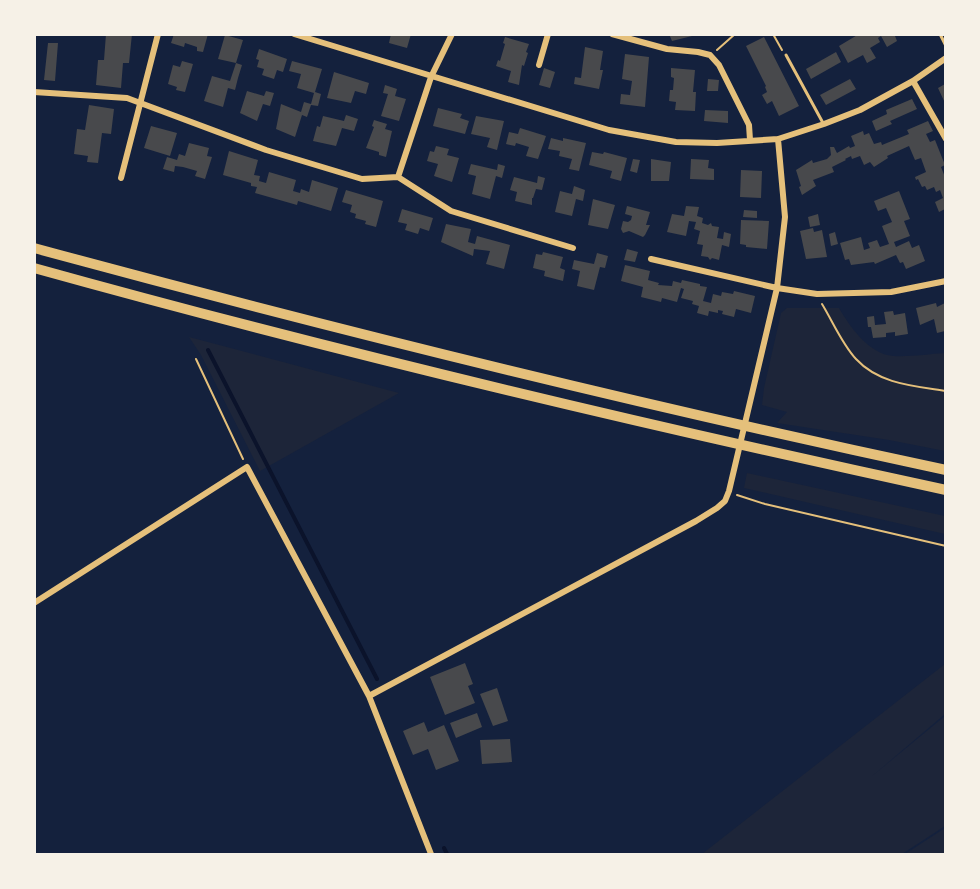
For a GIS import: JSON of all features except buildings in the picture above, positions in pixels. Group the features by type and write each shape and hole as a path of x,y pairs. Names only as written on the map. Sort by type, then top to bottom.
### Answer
{"highway":[{"path":"34,248 359,334 738,425 945,470"},
{"path":"37,269 381,359 734,444 945,490"}],"street":[{"path":"121,178 158,34"},
{"path":"294,34 609,130 676,142 778,139 860,110 913,81 945,58"},
{"path":"398,177 431,77 444,55 452,34"},
{"path":"539,65 548,34"},
{"path":"612,34 667,49 710,55 719,65 749,125 750,140"},
{"path":"913,81 945,140"},
{"path":"34,92 127,98 266,150 362,179 398,177 450,211 573,248"},
{"path":"369,696 709,513 725,501 777,288 785,217 778,139"},
{"path":"651,259 777,288 817,294 891,292 945,281"},
{"path":"34,603 247,467 369,696 431,855"}],"lane":[{"path":"940,34 945,46"},
{"path":"786,55 824,124"}],"path":[{"path":"710,55 735,34"},
{"path":"773,34 786,55"},
{"path":"817,294 848,349 864,367 884,379 899,384 945,392"},
{"path":"196,359 247,467"},
{"path":"729,491 741,498 945,546"}],"shaded area":[{"path":"787,308 839,308 861,338 884,354 906,356 945,353 945,451 777,423 787,412 762,405 781,313"},
{"path":"189,337 399,393 260,471 201,355"},
{"path":"747,473 945,516 945,534 744,488"},
{"path":"945,664 945,714 871,777 945,716 945,826 902,854 702,854"},
{"path":"945,828 945,854 905,854"}],"waterway":[{"path":"208,350 377,679"},
{"path":"444,848 447,854"}]}
